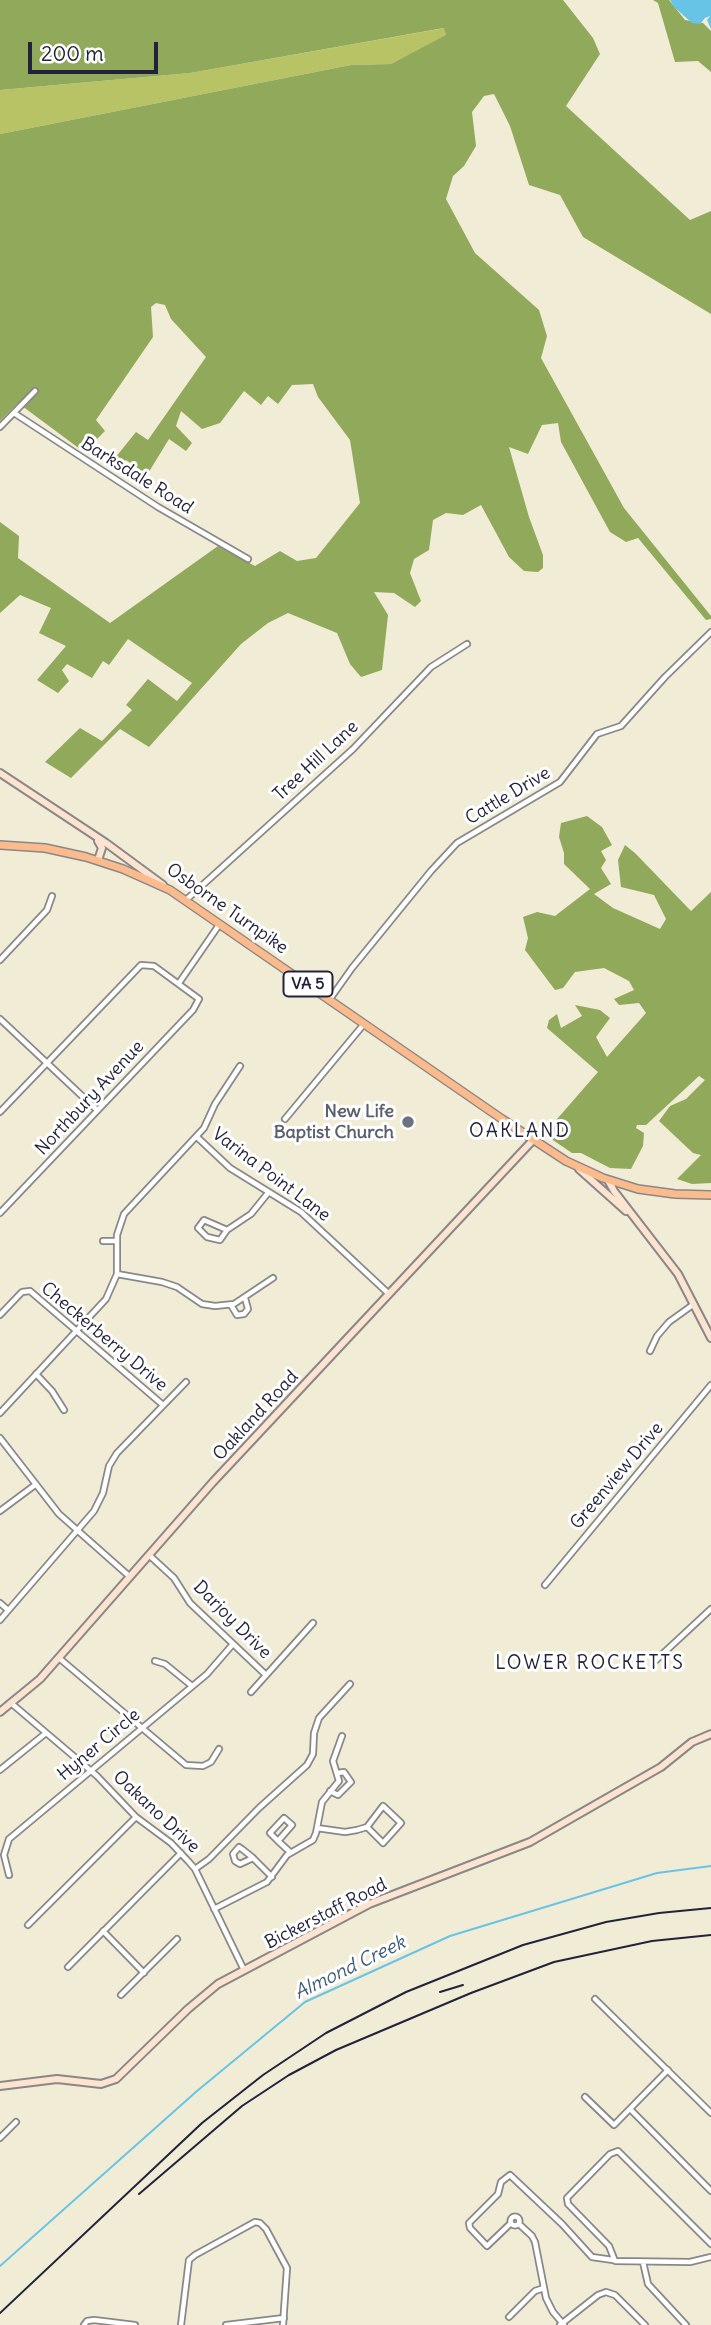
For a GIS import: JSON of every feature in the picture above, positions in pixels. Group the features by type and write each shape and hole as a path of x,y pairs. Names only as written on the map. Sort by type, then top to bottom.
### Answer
{"main road":[{"name":"VA 5","path":"0,845 56,850 97,860 170,890"},
{"name":"Osborne Turnpike","path":"170,890 575,1166"},
{"name":"VA 5","path":"575,1166 623,1185 660,1193 711,1195"}],"street":[{"path":"0,428 35,391"},
{"name":"Barksdale Road","path":"14,413 158,507 248,559"},
{"name":"Cattle Drive","path":"330,999 352,968 448,852 463,839 560,782 597,734 621,726 711,632"},
{"name":"Tree Hill Lane","path":"186,901 353,749 431,667 467,644"},
{"name":"Osborne Turnpike","path":"0,773 170,890"},
{"path":"91,835 102,848 97,860"},
{"path":"127,871 132,862"},
{"path":"0,960 47,910 52,896"},
{"path":"0,1112 136,969 144,964 151,965 179,983 219,924"},
{"name":"Northbury Avenue","path":"0,1213 199,1001 179,983"},
{"path":"0,1019 97,1110"},
{"path":"285,1119 365,1023"},
{"path":"0,1412 106,1300 117,1274 116,1241 119,1225 131,1204 197,1137 240,1066"},
{"name":"Varina Point Lane","path":"197,1137 230,1168 311,1220 389,1294"},
{"name":"Oakland Road","path":"0,1712 34,1685 213,1482 534,1140"},
{"path":"575,1166 636,1220"},
{"path":"608,1180 672,1264 695,1303 711,1338"},
{"path":"621,1200 619,1194 623,1185"},
{"path":"227,1230 204,1220 198,1228 202,1234 218,1241 227,1230 251,1213 268,1193"},
{"path":"103,1241 116,1241"},
{"path":"117,1274 162,1282 177,1287 202,1304 215,1306 231,1305 273,1278"},
{"name":"Checkerberry Drive","path":"0,1315 22,1292 27,1290 36,1294 163,1405"},
{"path":"231,1305 237,1315 244,1314 248,1308 245,1298"},
{"path":"650,1351 657,1336 669,1322 695,1303"},
{"path":"36,1374 52,1391 64,1410"},
{"path":"0,1620 100,1502 114,1457 186,1381"},
{"name":"Greenview Drive","path":"545,1585 711,1385"},
{"path":"0,1438 59,1514 129,1576"},
{"path":"0,1511 36,1485"},
{"name":"Darjoy Drive","path":"149,1555 174,1577 190,1603 266,1675"},
{"path":"0,1603 8,1610"},
{"path":"655,1661 711,1609"},
{"path":"251,1692 313,1623"},
{"name":"Hyner Circle","path":"9,1875 4,1854 9,1839 207,1674 233,1644"},
{"path":"59,1658 188,1766 206,1765 214,1759 219,1749"},
{"path":"155,1661 165,1664 192,1686"},
{"path":"195,1869 213,1856 259,1808 307,1765 313,1754 314,1733 319,1718 350,1684"},
{"name":"Oakano Drive","path":"11,1703 90,1771 136,1817 163,1836 195,1869 244,1971"},
{"path":"0,1770 46,1733"},
{"name":"Bickerstaff Road","path":"0,2086 57,2080 101,2084 116,2079 201,1996 244,1971 369,1904 530,1842 661,1768 692,1742 711,1734"},
{"path":"214,1909 264,1885 290,1852 310,1843 317,1828 320,1806 339,1781 333,1762 342,1736"},
{"path":"330,1791 338,1795 350,1783 350,1778 344,1772 338,1773"},
{"path":"317,1828 345,1832 367,1827 383,1807 401,1823 383,1843 367,1827"},
{"path":"28,1925 136,1817"},
{"path":"278,1841 292,1825 284,1818 270,1833 278,1841 290,1852"},
{"path":"68,1967 181,1853"},
{"path":"253,1858 272,1877"},
{"path":"103,1931 144,1973"},
{"path":"121,1995 177,1939"},
{"path":"595,1999 711,2113"},
{"path":"585,2096 614,2125 668,2070"},
{"path":"630,2109 711,2191"},
{"path":"0,2138 16,2122"},
{"path":"614,2260 609,2246 568,2204 567,2198 616,2151 711,2244"},
{"path":"643,2324 615,2295 606,2292 598,2295 562,2324 549,2304 532,2236 519,2224 519,2219 511,2219 512,2223 487,2246 470,2228 469,2223 498,2194 501,2182 510,2175 562,2224 592,2257 643,2262 690,2262 711,2257"},
{"path":"181,2325 189,2260 250,2223 260,2223 287,2268 283,2325"},
{"path":"643,2262 648,2284 686,2325"},
{"path":"509,2317 535,2291 544,2288"},
{"path":"226,2325 284,2318"},
{"path":"85,2324 94,2320 135,2325"}],"green space":[{"path":"0,0 563,0 593,38 600,54 566,106 690,220 711,211 711,314 583,237 560,195 529,185 510,126 494,94 484,96 472,112 476,146 464,166 453,176 446,199 475,253 539,310 547,336 541,358 624,508 711,619 706,620 638,538 626,542 610,532 561,442 558,423 542,425 528,454 509,447 543,555 543,568 538,572 524,571 509,557 481,505 463,515 446,513 433,520 429,550 414,559 410,573 421,601 415,607 394,593 374,592 388,615 382,670 361,677 350,664 337,633 288,613 268,623 241,644 149,747 120,729 71,778 45,762 80,728 102,741 132,710 126,705 148,679 177,701 192,683 128,639 109,665 103,661 92,678 67,664 62,670 69,681 58,693 37,680 66,646 39,633 51,608 20,595 0,613 0,522 19,536 18,558 110,623 218,546 255,566 280,551 297,561 316,558 360,503 350,440 318,397 313,384 292,385 278,404 268,396 261,405 244,391 220,423 202,429 181,411 176,426 192,443 186,451 169,439 147,475 126,460 119,466 111,463 136,432 148,440 206,357 171,319 165,305 156,303 151,307 153,337 96,420 105,431 84,452 18,403 0,421 0,134 351,65 391,64 446,35 444,28 190,73 0,90"},
{"path":"653,0 669,0 685,20 703,23 711,31 711,72 698,61 675,62 658,3"},
{"path":"445,28 446,36 391,64 351,65 0,134 0,90 190,73"},
{"path":"587,816 602,827 612,845 601,851 606,860 601,868 611,884 594,894 613,908 660,929 666,919 654,895 621,887 618,860 625,845 691,911 711,892 711,1183 692,1184 677,1179 701,1155 693,1153 659,1121 670,1106 686,1099 705,1080 699,1076 646,1125 637,1125 636,1128 644,1133 643,1146 631,1169 610,1168 581,1153 572,1153 544,1134 598,1072 547,1028 549,1020 557,1014 561,1028 582,1016 575,1005 600,1010 610,1018 596,1037 607,1057 646,1013 639,1003 619,1005 614,999 634,990 629,981 604,968 575,972 563,988 555,990 525,950 528,938 523,917 537,912 555,916 590,889 564,864 559,837 561,823"}],"water":[{"path":"670,0 711,0 711,29 707,20 710,16 700,24 692,23"}],"waterway":[{"name":"Almond Creek","path":"0,2266 197,2091 305,2002 450,1936 657,1873 711,1866"}],"railway":[{"path":"0,2313 202,2123 263,2075 326,2033 406,1992 523,1945 606,1922 711,1908"},
{"path":"139,2194 242,2106 289,2075 336,2050 471,1993 554,1962 652,1941 711,1935"},
{"path":"440,1992 463,1985"}],"place":[{"name":"New Life Baptist Church","path":"408,1122"}],"district":[{"name":"OAKLAND","path":"520,1132"},
{"name":"LOWER ROCKETTS","path":"590,1664"}]}
